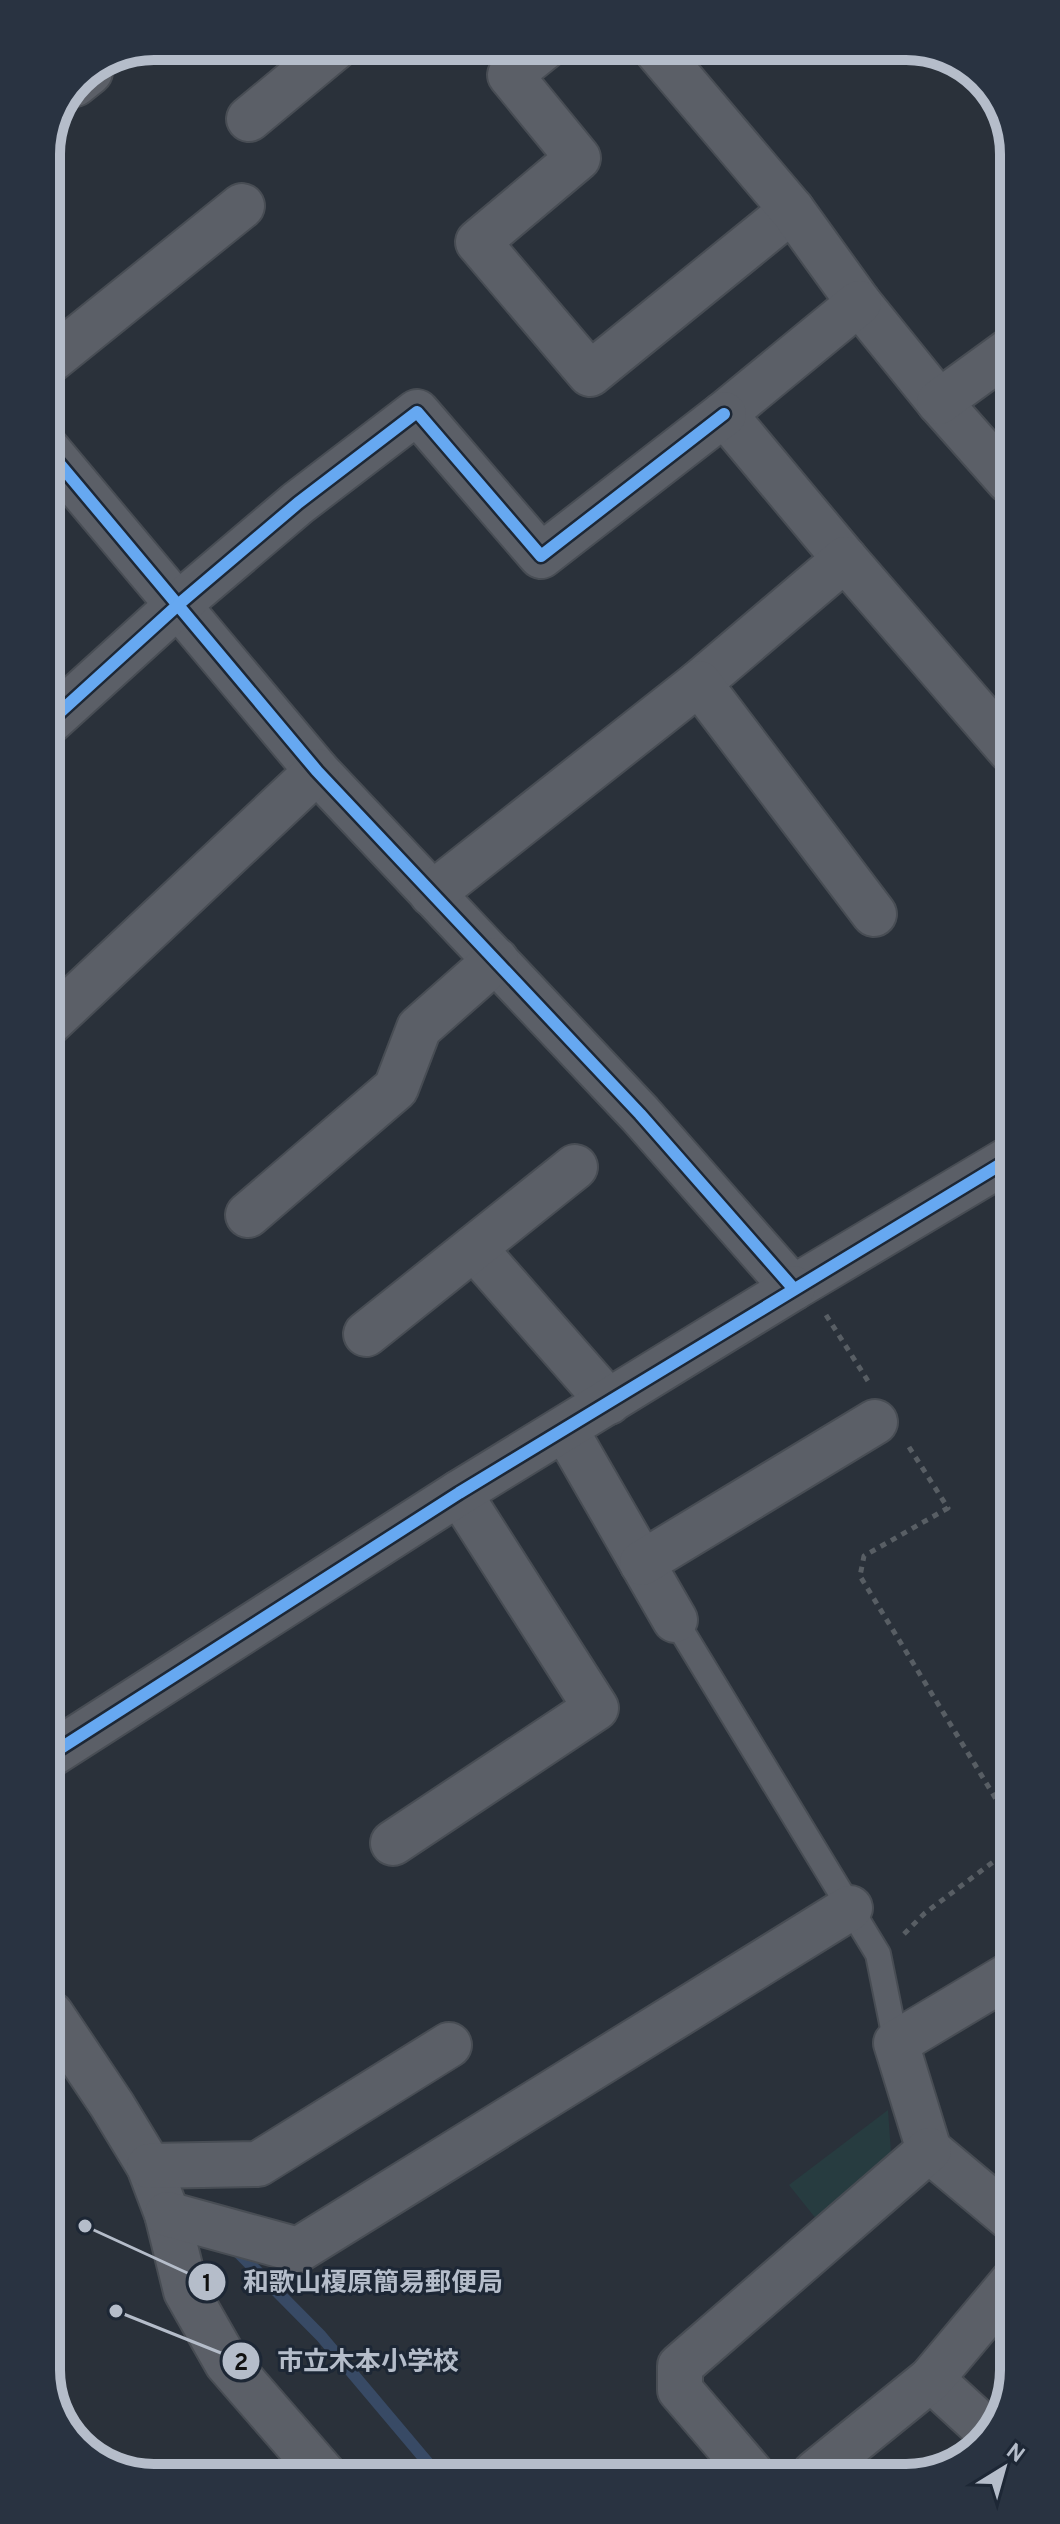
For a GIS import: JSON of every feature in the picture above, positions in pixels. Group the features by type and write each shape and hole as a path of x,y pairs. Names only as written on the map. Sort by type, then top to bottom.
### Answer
{"street":[{"path":"249,119 320,60"},
{"path":"529,60 510,75 578,158 478,242 590,374 792,210"},
{"path":"665,60 792,210 859,303 939,402 1000,471"},
{"path":"60,353 242,206"},
{"path":"60,712 179,604 298,503 417,412 541,556 724,414 859,303"},
{"path":"939,402 1000,358"},
{"path":"724,414 1000,738"},
{"path":"60,471 179,604 317,771 640,1114 807,1298"},
{"path":"432,894 699,683 845,559"},
{"path":"699,683 874,914"},
{"path":"60,1013 317,771"},
{"path":"248,1215 396,1088 419,1028 496,960"},
{"path":"60,1749 459,1493 609,1402 807,1298 1000,1166"},
{"path":"366,1334 575,1167"},
{"path":"474,1248 609,1402"},
{"path":"642,1563 884,1417"},
{"path":"565,1429 675,1620"},
{"path":"393,1843 596,1708 459,1493"},
{"path":"167,2214 298,2250 850,1908"},
{"path":"1000,1981 896,2043 929,2150 1000,2209"},
{"path":"60,2027 149,2166 167,2214 186,2291 227,2363 315,2464"},
{"path":"149,2166 258,2164 449,2045"},
{"path":"743,2464 680,2390 680,2366 929,2150"},
{"path":"826,2464 931,2379 1000,2297"},
{"path":"931,2379 982,2425"}],"lane":[{"path":"675,1620 879,1959 896,2043"}],"path":[{"path":"807,1298 884,1417 948,1508 864,1556 860,1576 1000,1806"},
{"path":"879,1959 925,1913 1000,1857"}],"green space":[{"path":"888,2110 892,2167 821,2225 789,2185"}],"waterway":[{"path":"235,2249 321,2336 429,2464"}],"cycle path":[{"path":"60,712 179,604 298,503 417,412 541,556 724,414"},
{"path":"60,465 317,771 640,1114 793,1288"},
{"path":"60,1749 459,1493 1000,1165"}],"place":[{"name":"和歌山榎原簡易郵便局","path":"85,2226"},
{"name":"市立木本小学校","path":"116,2311"}]}
